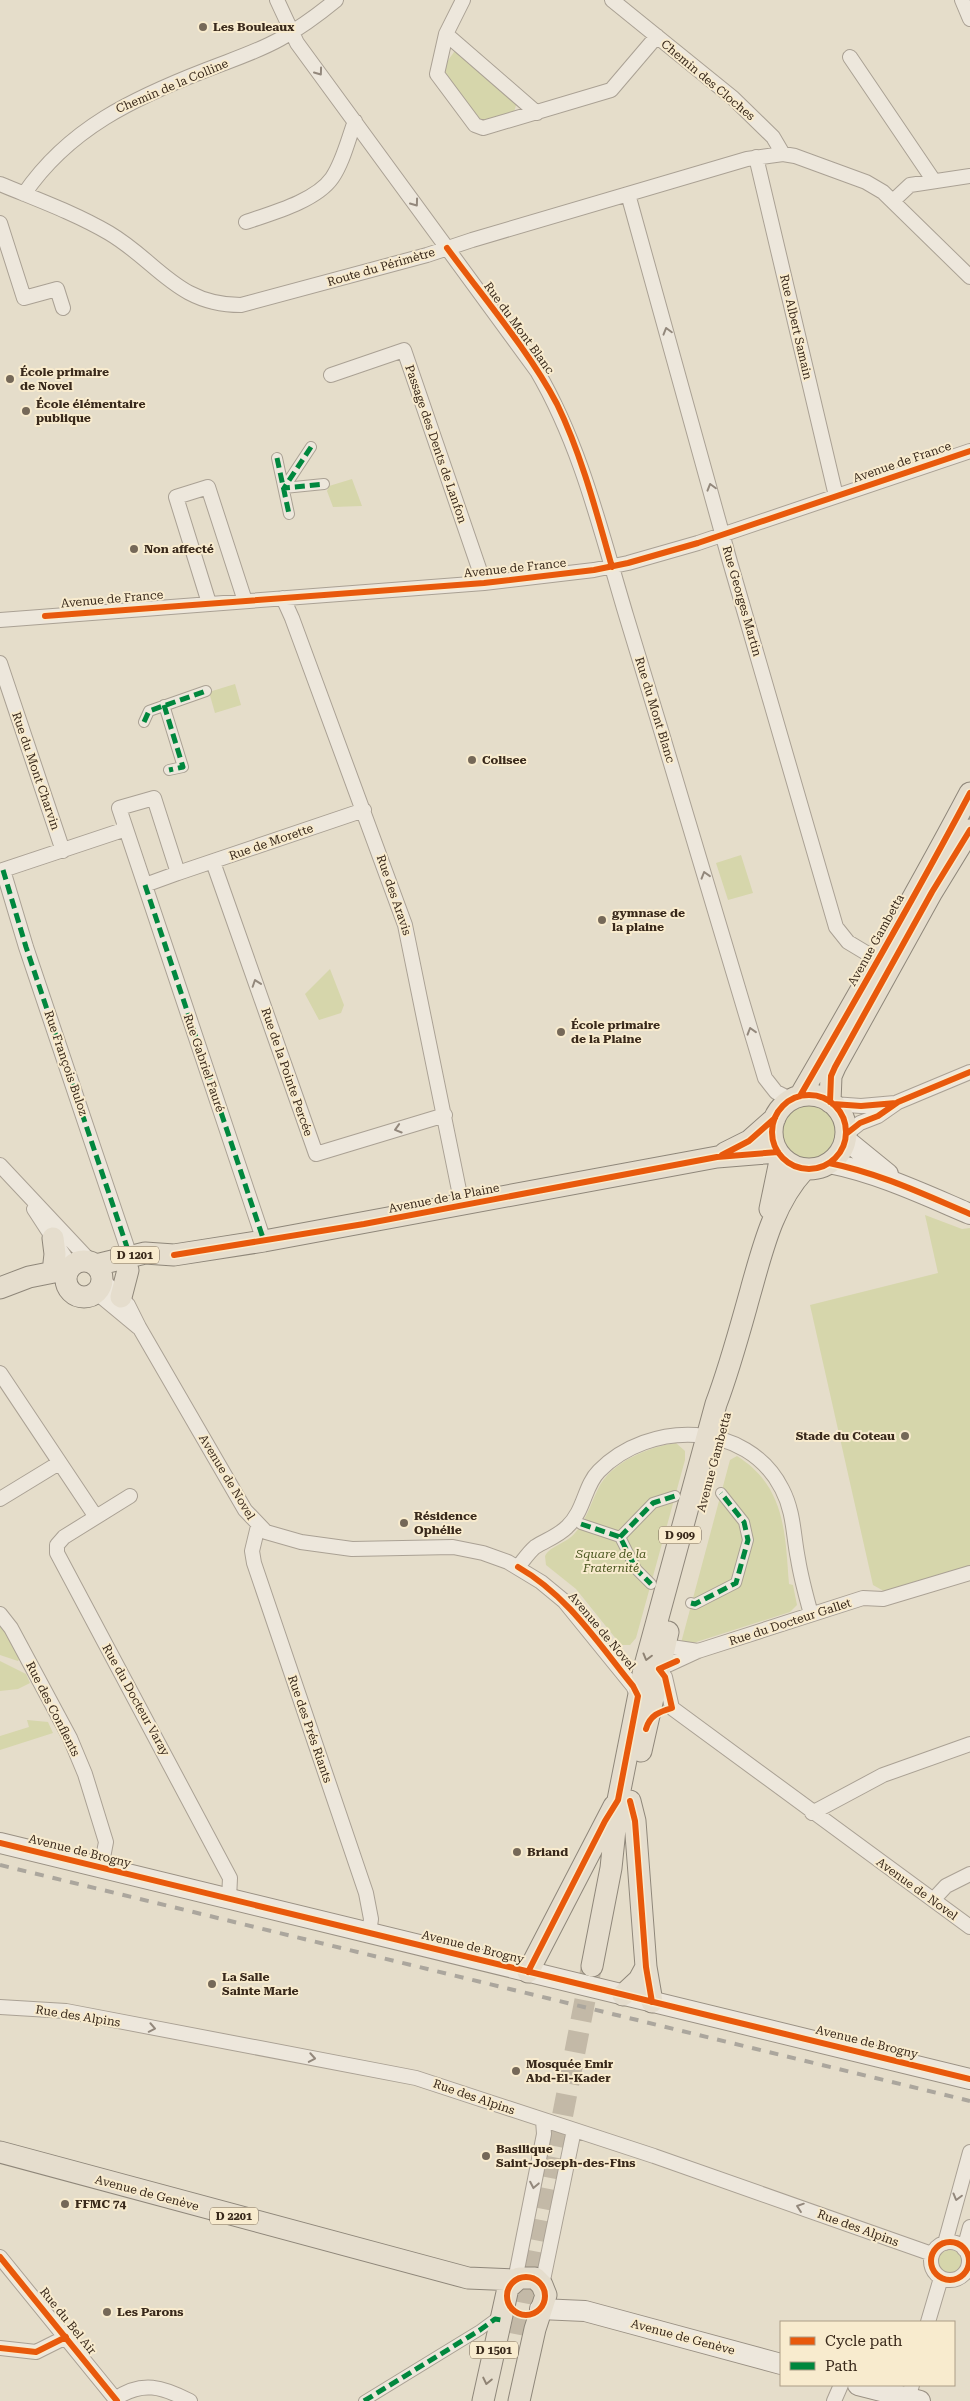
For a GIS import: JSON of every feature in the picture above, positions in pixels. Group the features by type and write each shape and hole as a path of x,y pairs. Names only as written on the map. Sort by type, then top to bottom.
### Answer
{"main road":[{"name":"Avenue Gambetta","path":"796,1098 878,960 970,793"},
{"path":"832,1103 831,1076 835,1066 932,892 970,830"},
{"path":"814,1096 832,1103 841,1114 846,1137 838,1155 829,1163 815,1169 805,1169 789,1163 779,1154 772,1131 775,1118 780,1110 796,1098 814,1096"},
{"name":"Avenue de la Plaine","path":"717,1157 749,1141 775,1118"},
{"path":"846,1137 898,1182"},
{"name":"Avenue Gambetta","path":"624,1801 649,1719 728,1375 764,1244 779,1154"},
{"name":"Avenue de la Plaine","path":"98,1275 129,1263 146,1253 174,1255 264,1242 717,1157 779,1154"},
{"path":"829,1163 858,1169 898,1182 970,1214"},
{"name":"Avenue Gambetta","path":"764,1244 785,1193 805,1169"},
{"path":"0,1288 29,1277 65,1273 80,1261 98,1275 80,1297 65,1273 55,1254 53,1238"},
{"path":"120,1297 129,1263"},
{"name":"Avenue Gambetta","path":"592,1966 624,1801 638,1696 714,1438"},
{"path":"528,1972 605,1821 624,1801 635,1822 646,1967 652,2002"},
{"name":"Avenue de Brogny","path":"0,1842 970,2079"},
{"path":"623,1995 639,1980 646,1967"},
{"name":"Avenue de Genève","path":"0,2152 511,2290"},
{"path":"519,2401 540,2309 546,2295 542,2285 530,2277 511,2290 513,2310 521,2315 531,2315 540,2309"},
{"name":"Avenue de Genève","path":"542,2285 585,2311"},
{"name":"D 1501","path":"483,2401 501,2320 511,2290"},
{"name":"Avenue de Genève","path":"540,2309 585,2311 780,2364"},
{"name":"D 1501","path":"506,2401 520,2335"},
{"path":"864,2386 913,2394"}],"street":[{"name":"Rue du Mont Blanc","path":"277,0 298,43 537,371 557,406 575,448 612,567 668,748 765,1078 776,1092 796,1098"},
{"name":"Chemin de la Colline","path":"24,194 63,150 85,130 105,116 134,100 270,44 292,32 336,0"},
{"path":"464,0 446,34 437,74 475,125 486,128 611,90 657,36"},
{"name":"Chemin des Cloches","path":"612,0 733,98 773,138 784,154"},
{"path":"962,0 970,19"},
{"path":"446,34 536,113"},
{"path":"850,57 934,182"},
{"path":"246,222 284,208 324,188 337,170 355,121"},
{"path":"784,154 866,182 893,201 970,277"},
{"name":"Route du Périmètre","path":"0,186 24,194 102,229 132,248 178,287 196,297 217,303 252,303 427,255 756,157 784,154"},
{"name":"Rue Albert Samain","path":"756,157 836,496"},
{"path":"893,201 910,185 970,176"},
{"name":"Rue Georges Martin","path":"628,194 836,927 848,942 878,960"},
{"path":"0,223 24,298 57,289 63,308"},
{"name":"Passage des Dents de Lanfon","path":"330,375 404,350 484,583"},
{"path":"284,488 311,446"},
{"name":"Avenue de France","path":"0,620 484,583 549,577 612,567 723,534 970,451"},
{"path":"278,458 289,514"},
{"path":"284,488 324,484"},
{"path":"209,603 176,497 208,487 245,601"},
{"name":"Rue des Aravis","path":"283,598 364,810 412,947 462,1205"},
{"name":"Rue du Mont Charvin","path":"0,663 63,850"},
{"path":"144,722 149,711 206,690"},
{"path":"164,705 183,766 169,770"},
{"path":"145,885 119,808 154,798 178,873"},
{"name":"Rue de Morette","path":"145,885 364,810"},
{"path":"1,871 126,829"},
{"name":"Rue de la Pointe Percée","path":"213,862 316,1154 445,1115"},
{"name":"Rue François Buloz","path":"1,871 129,1263"},
{"name":"Rue Gabriel Fauré","path":"145,885 264,1242"},
{"path":"846,1137 860,1123 878,1116 898,1102 970,1072"},
{"path":"832,1103 861,1106 898,1102"},
{"name":"Avenue de Novel","path":"0,1165 22,1190 59,1225 139,1327"},
{"name":"Avenue de Novel","path":"22,1190 53,1238"},
{"name":"Avenue de Novel","path":"98,1275 128,1305 245,1510 258,1526 266,1532 285,1539 334,1547 466,1549 496,1557 518,1567 541,1582 564,1601 633,1686 638,1696"},
{"path":"0,1373 96,1517"},
{"path":"518,1567 534,1549 557,1535 571,1523 583,1506 595,1477 620,1454 644,1442 667,1436 695,1434 740,1447 772,1472 783,1490 795,1527 797,1557 811,1614"},
{"path":"0,1499 60,1463"},
{"path":"691,1603 695,1604 736,1583 748,1540 744,1522 721,1493"},
{"name":"Rue du Docteur Varay","path":"130,1496 60,1540 56,1549 58,1557 230,1878 228,1898"},
{"path":"620,1537 653,1503 675,1496"},
{"path":"581,1524 620,1537 636,1569 651,1584"},
{"name":"Rue des Prés Riants","path":"258,1526 252,1551 254,1563 366,1893 371,1919 368,1933"},
{"name":"Rue du Docteur Gallet","path":"660,1669 698,1651 811,1614 863,1598 883,1599 970,1573"},
{"name":"Rue des Conflents","path":"0,1614 15,1636 78,1756 106,1842 101,1868"},
{"name":"Rue du Docteur Gallet","path":"665,1646 698,1651"},
{"path":"649,1719 657,1713 672,1708 660,1669"},
{"name":"Avenue de Novel","path":"672,1708 812,1813 970,1927"},
{"path":"812,1813 884,1775 970,1744"},
{"path":"933,1900 946,1886 970,1874"},
{"name":"Rue des Alpins","path":"0,2007 66,2011 409,2076 654,2156 932,2254"},
{"path":"511,2290 544,2134 542,2120"},
{"path":"542,2285 574,2130"},
{"path":"945,2243 970,2152"},
{"path":"964,2249 970,2227"},
{"path":"945,2243 957,2244 968,2255 969,2267 957,2279 941,2278 932,2268 932,2254 937,2247 945,2243"},
{"name":"Rue du Bel Air","path":"0,2257 116,2400"},
{"path":"928,2321 941,2278"},
{"path":"364,2401 480,2330 494,2319 501,2320"},
{"path":"0,2348 36,2352 66,2337"},
{"path":"834,2401 841,2386"},
{"path":"116,2400 131,2389 147,2387 169,2391 190,2401"}],"green space":[{"path":"454,52 458,52 517,102 514,112 488,122 480,121 443,73 444,66"},
{"path":"352,479 362,506 333,507 327,491 329,486"},
{"path":"235,684 241,705 215,713 209,692"},
{"path":"741,855 753,893 728,900 716,863"},
{"path":"330,969 344,1005 341,1013 319,1020 305,994"},
{"path":"809,1104 820,1106 829,1112 835,1121 837,1132 835,1143 829,1152 820,1158 809,1160 798,1158 789,1152 783,1143 781,1132 783,1121 789,1112 798,1106"},
{"name":"Stade du Coteau","path":"925,1215 962,1229 970,1228 970,1568 889,1594 873,1585 810,1305 938,1273"},
{"name":"Square de la Fraternité","path":"676,1443 685,1451 685,1460 636,1638 630,1645 621,1645 576,1589 546,1565 545,1556 575,1533 586,1516 598,1489 612,1471 631,1457 642,1452"},
{"path":"737,1456 753,1468 765,1482 774,1497 784,1530 789,1584 793,1585 797,1605 790,1612 687,1645 681,1643 730,1460"},
{"path":"0,1624 11,1639 20,1658 18,1661 0,1655"},
{"path":"0,1661 26,1674 30,1683 18,1689 0,1691"},
{"path":"27,1720 48,1722 53,1733 0,1750 0,1736 29,1727"},
{"path":"950,2250 959,2253 962,2262 959,2271 950,2274 941,2271 938,2262 941,2253"}],"tunnel":[{"path":"520,2335 591,1969"}],"railway":[{"path":"0,1865 970,2101"}],"marked path":[{"path":"311,447 284,488 324,484"},
{"path":"277,458 289,514"},
{"path":"144,722 149,711 206,691"},
{"path":"164,705 183,767 169,770"},
{"path":"3,870 26,947 130,1256"},
{"path":"145,885 264,1241"},
{"path":"691,1603 695,1604 736,1583 748,1540 744,1522 721,1493"},
{"path":"620,1537 653,1503 675,1496"},
{"path":"581,1524 620,1537 636,1569 651,1584"},
{"path":"364,2401 495,2319 501,2320"}],"cycle path":[{"path":"447,248 505,324 533,364 557,404 581,463 612,567"},
{"path":"45,616 484,583 594,570 628,563 698,543 970,451"},
{"path":"800,1096 970,793"},
{"path":"830,1102 831,1076 835,1067 932,892 970,830"},
{"path":"846,1134 860,1123 878,1116 898,1102 970,1072"},
{"path":"809,1095 823,1098 835,1106 843,1118 846,1132 843,1146 835,1158 823,1166 809,1169 795,1166 783,1158 775,1146 772,1132 775,1118 783,1106 795,1098 809,1095"},
{"path":"833,1104 861,1106 896,1103"},
{"path":"722,1155 749,1141 775,1118"},
{"path":"174,1255 364,1224 717,1157 778,1152"},
{"path":"829,1163 883,1178 970,1214"},
{"path":"518,1567 552,1591 581,1621 633,1686 638,1696 618,1800 605,1821 528,1972"},
{"path":"646,1729 650,1720 656,1715 672,1708 665,1677 659,1669 677,1661"},
{"path":"630,1801 635,1821 646,1967 652,2002"},
{"path":"0,1843 970,2079"},
{"path":"950,2242 963,2248 969,2261 963,2274 950,2280 937,2274 931,2261 937,2248 950,2242"},
{"path":"0,2257 117,2401"},
{"path":"526,2277 540,2282 545,2296 540,2310 526,2315 512,2310 507,2296 512,2282 526,2277"},
{"path":"0,2348 36,2352 66,2337"}],"place":[{"name":"Les Bouleaux","path":"203,27"},
{"name":"École primaire de Novel","path":"10,379"},
{"name":"École élémentaire publique","path":"26,411"},
{"name":"Non affecté","path":"134,549"},
{"name":"Colisee","path":"472,760"},
{"name":"gymnase de la plaine","path":"602,920"},
{"name":"École primaire de la Plaine","path":"561,1032"},
{"name":"Stade du Coteau","path":"905,1436"},
{"name":"Résidence Ophélie","path":"404,1523"},
{"name":"Briand","path":"517,1852"},
{"name":"La Salle Sainte Marie","path":"212,1984"},
{"name":"Mosquée Emir Abd-El-Kader","path":"516,2071"},
{"name":"Basilique Saint-Joseph-des-Fins","path":"486,2156"},
{"name":"FFMC 74","path":"65,2204"},
{"name":"Les Parons","path":"107,2312"}]}
